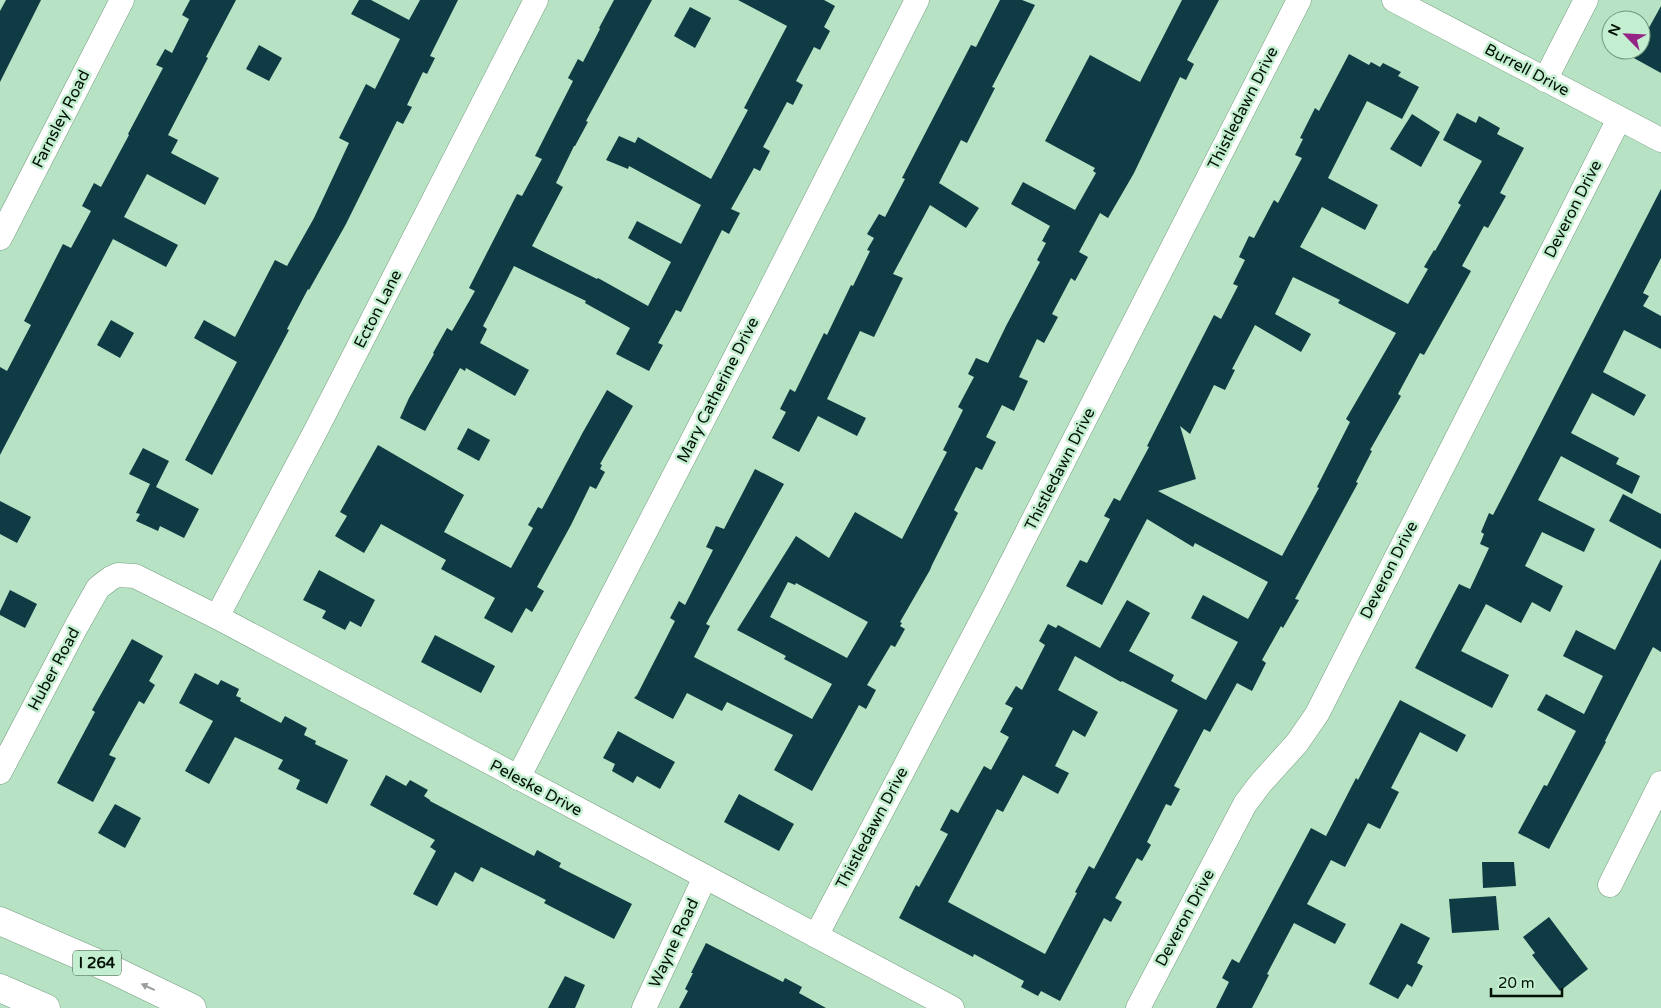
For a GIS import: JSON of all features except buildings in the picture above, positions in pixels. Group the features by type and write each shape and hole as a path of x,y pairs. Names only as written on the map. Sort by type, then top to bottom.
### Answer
{"highway":[{"name":"I 264","path":"0,921 192,1008"},
{"path":"0,988 46,1008"}],"street":[{"name":"Farnsley Road","path":"0,238 122,0"},
{"name":"Ecton Lane","path":"217,617 315,432 536,0"},
{"name":"Mary Catherine Drive","path":"518,778 767,296 917,0"},
{"name":"Thistledawn Drive","path":"816,936 993,599 1299,0"},
{"name":"Burrell Drive","path":"1394,0 1661,140"},
{"path":"1545,80 1586,0"},
{"name":"Deveron Drive","path":"1138,1008 1245,804 1260,784 1297,743 1317,714 1619,118"},
{"name":"Peleske Drive","path":"118,575 141,578 217,617 952,1008"},
{"name":"Huber Road","path":"0,772 98,588 118,575"},
{"path":"1610,885 1661,784"},
{"name":"Wayne Road","path":"644,1008 705,877"}]}
